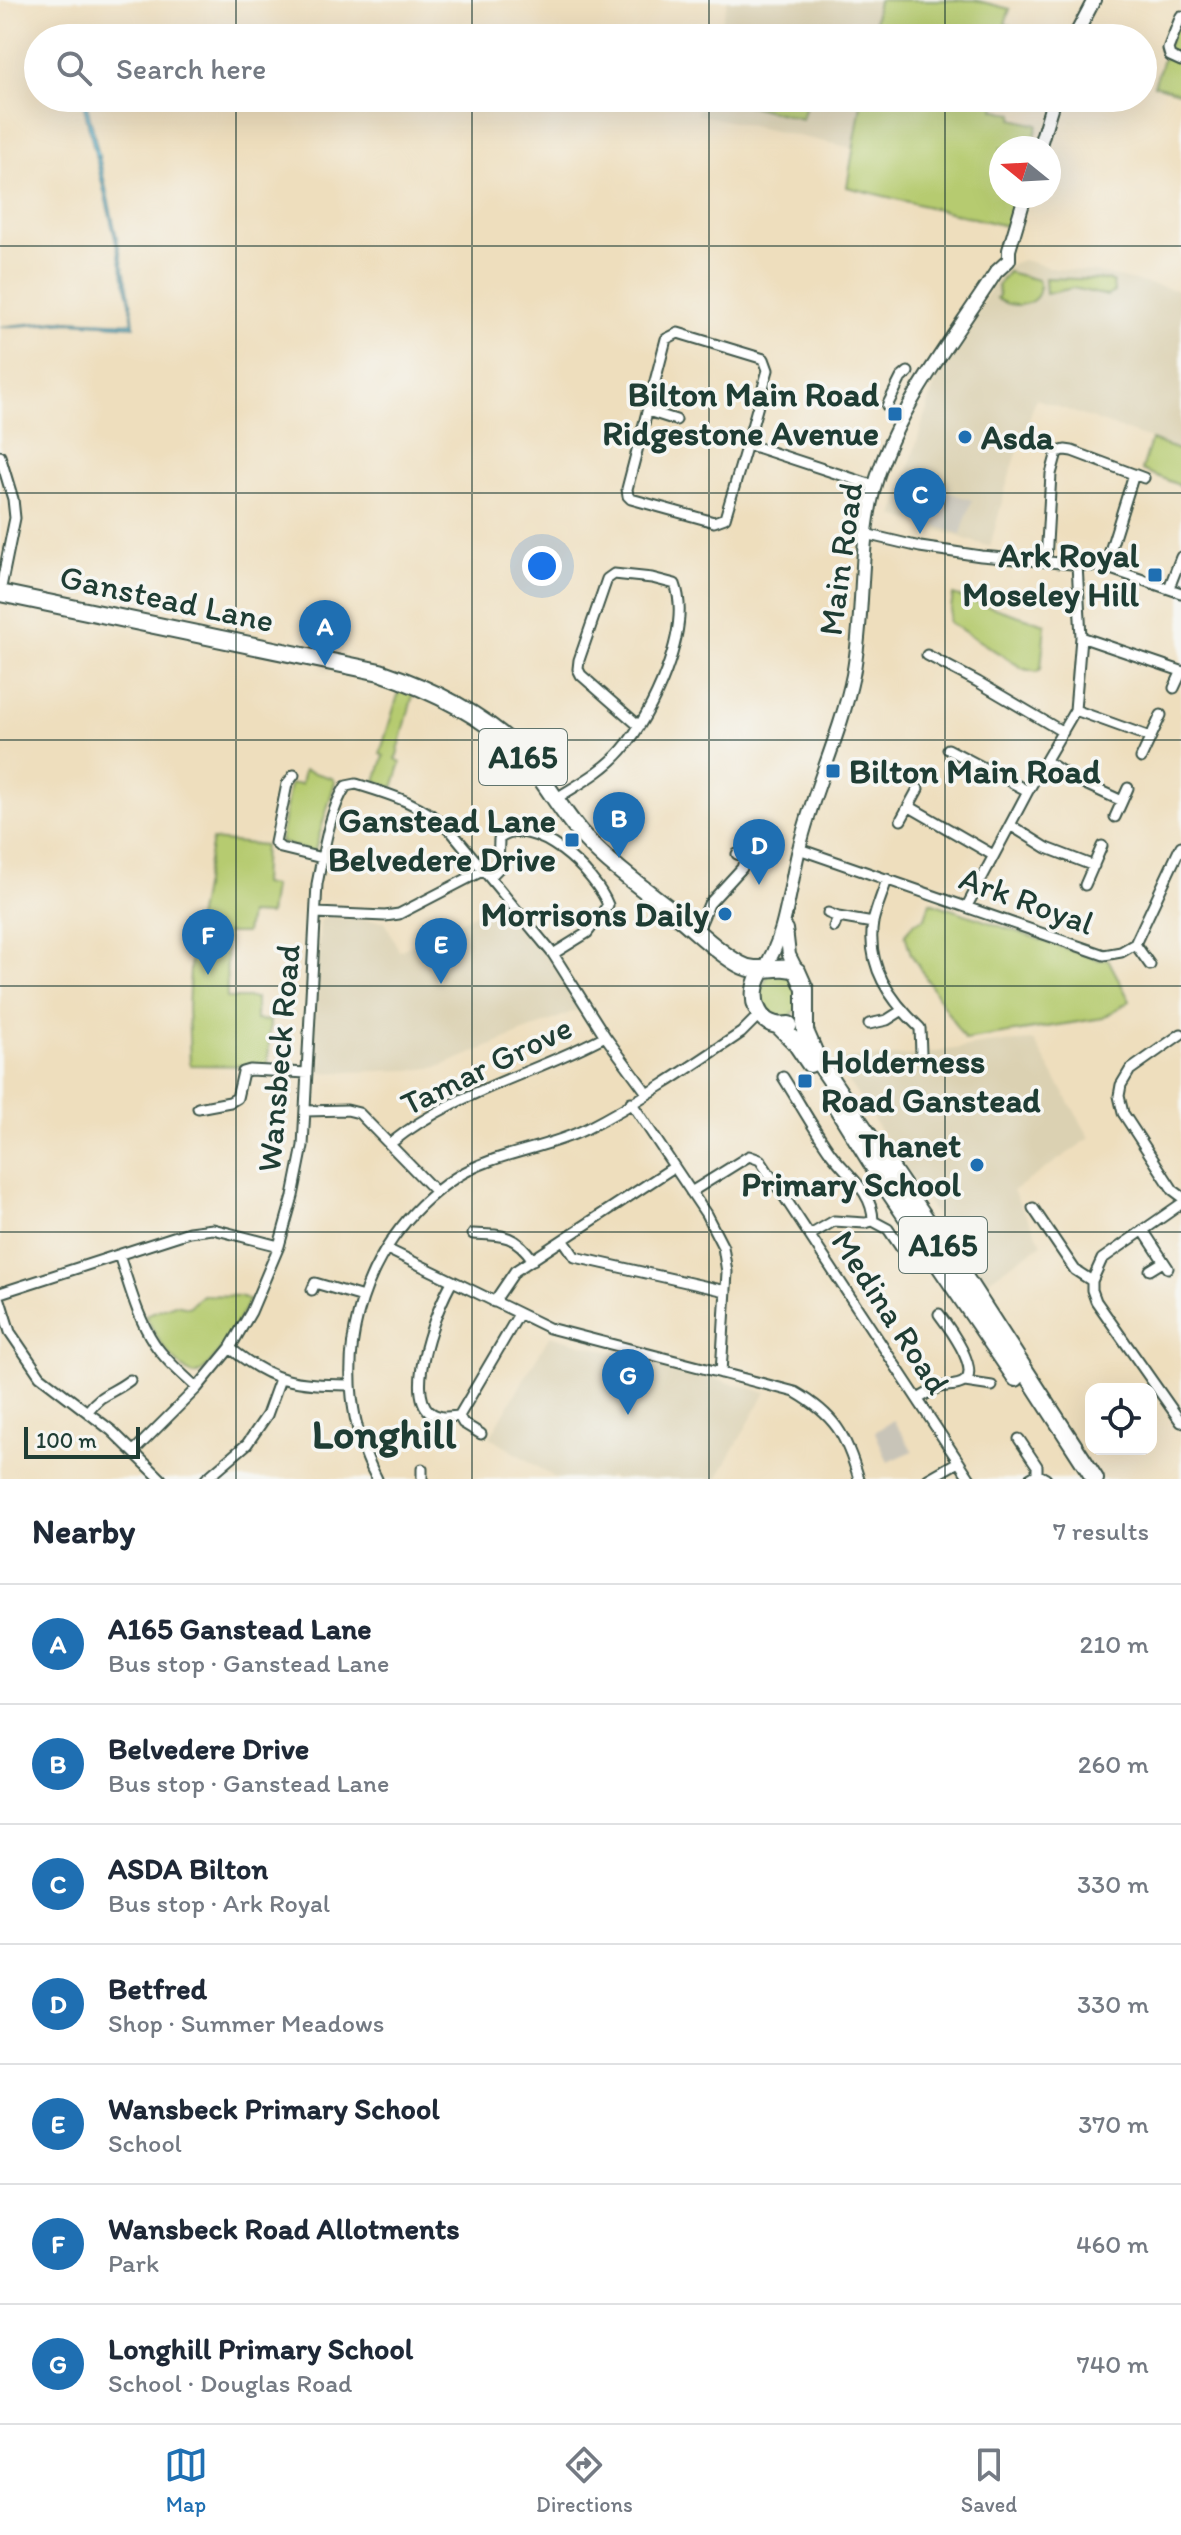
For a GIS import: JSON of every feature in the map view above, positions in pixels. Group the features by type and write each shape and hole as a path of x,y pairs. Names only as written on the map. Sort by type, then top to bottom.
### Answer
{"highway":[{"name":"Ganstead Lane","path":"0,593 380,672 472,712 518,750 557,798 580,833 603,857 738,964 763,970"},
{"name":"Ganstead Lane","path":"738,964 755,1001"},
{"name":"A165","path":"763,970 782,966 797,971 804,982 806,1038 818,1061 954,1261 1095,1479"},
{"path":"755,1001 756,981 763,970"},
{"name":"A165","path":"755,1001 764,1019 778,1026 804,1055 889,1191 1084,1479"},
{"path":"778,1026 796,1022 804,1007"}],"main road":[{"path":"1081,24 1094,0"},
{"path":"1043,136 1050,112"},
{"name":"Main Road","path":"763,970 777,947 799,849 853,676 865,534 875,486 889,446 910,404 996,272 1009,260 1021,208"},
{"name":"Main Road","path":"785,910 788,951 797,971"}],"street":[{"path":"1181,16 1168,49 1170,56 1181,61"},
{"path":"678,333 764,359 768,370 747,444 725,518 714,522 628,496 627,489 666,339 678,333"},
{"path":"887,406 896,386 908,372"},
{"path":"648,411 679,421"},
{"path":"747,444 875,486"},
{"path":"1046,561 1051,474 1057,452 1065,450 1139,476 1105,567"},
{"name":"Ganstead Lane","path":"0,456 13,499 15,518 0,593"},
{"path":"865,534 920,547 1105,567 1181,593"},
{"path":"1169,588 1181,557"},
{"path":"967,906 1075,710 1081,637 1077,564"},
{"path":"557,798 598,772 622,750 638,725 659,689 676,643 679,597 675,584 614,574 607,579 578,669 638,725"},
{"path":"1081,637 1181,672 1174,688"},
{"path":"927,655 939,666 1063,732"},
{"path":"1075,710 1150,737"},
{"path":"1141,758 1161,715"},
{"path":"952,754 1028,791"},
{"path":"1046,761 1070,777 1122,801"},
{"path":"294,775 287,784 275,843 281,848 322,858"},
{"name":"Wansbeck Road","path":"134,1451 197,1388 230,1348 251,1312 279,1246 303,1146 322,858 339,796 346,786 356,784 416,804 434,814 451,831 553,954 605,1036 647,1093"},
{"path":"1115,817 1128,788"},
{"path":"901,820 918,789"},
{"path":"910,807 993,855"},
{"path":"1010,825 1047,848 1094,866"},
{"path":"316,913 399,914 498,869 499,839 506,833 534,833 571,858 604,895 608,905 587,933 553,954"},
{"path":"1085,885 1102,846"},
{"name":"Ark Royal","path":"799,849 1104,955 1121,952 1135,944 1181,846"},
{"path":"697,932 709,904 742,868 746,857"},
{"path":"887,879 873,923 877,970 887,992 901,1011 920,1028 921,1053"},
{"path":"833,919 873,923"},
{"path":"1135,944 1150,965"},
{"path":"377,1479 358,1433 349,1385 353,1332 363,1297 387,1249 406,1222 436,1192 481,1164 573,1135 647,1093 746,1029 757,1015 755,1001"},
{"path":"866,1025 887,1020 901,1011"},
{"path":"746,1029 778,1026"},
{"path":"1181,1034 1130,1070 1121,1085 1119,1096 1123,1113 1173,1190 1181,1196"},
{"name":"Tamar Grove","path":"391,1143 441,1108 568,1056 605,1036"},
{"path":"198,1108 237,1098 243,1072 307,1073"},
{"path":"783,1077 791,1085 830,1151 858,1183 873,1210 873,1221"},
{"path":"631,1102 691,1192 723,1247 727,1272 721,1373"},
{"path":"305,1111 347,1110 359,1113 436,1192"},
{"name":"Medina Road","path":"691,1192 749,1156 760,1160 970,1479"},
{"path":"494,1302 515,1271 674,1167"},
{"path":"1181,1204 1102,1259 1092,1281 1096,1301 1181,1422"},
{"path":"1033,1208 1075,1270 1092,1281"},
{"path":"810,1235 834,1221 873,1221 888,1229 903,1251"},
{"path":"0,1293 189,1232 213,1229 279,1246"},
{"path":"1143,1230 1166,1265 1150,1270"},
{"path":"473,1234 511,1238 524,1247 533,1260"},
{"path":"564,1241 575,1257 726,1291"},
{"path":"387,1249 549,1328 795,1392 820,1407 835,1421 853,1456 859,1479"},
{"path":"119,1255 145,1326 155,1344 197,1388"},
{"path":"452,1282 430,1336 420,1387 426,1410 443,1418 459,1416"},
{"path":"312,1290 315,1283 363,1297"},
{"path":"0,1300 10,1332 40,1376 88,1411 134,1451 154,1477"},
{"path":"459,1416 519,1314"},
{"path":"918,1399 938,1387 965,1382 971,1375 971,1368 943,1316"},
{"path":"230,1348 250,1365 280,1379 295,1383 349,1385"},
{"path":"206,1479 247,1444 267,1415 280,1379"},
{"path":"88,1411 97,1398 130,1380"},
{"path":"965,1382 992,1386"},
{"path":"459,1416 463,1423 481,1434"},
{"path":"1019,1439 1037,1466 1038,1477"},
{"path":"928,1479 958,1462"}],"shaded area":[{"path":"728,0 878,0 874,24 721,24"},
{"path":"697,112 859,112 853,148"},
{"path":"1023,260 1056,269 1094,272 1181,291 1181,450 1036,399 1007,483 990,547 894,516 935,383 999,275 1013,263"},
{"path":"938,489 972,500 961,534 927,523"},
{"path":"501,901 550,960 582,1008 439,1067 311,1073 320,921 326,917 385,921 399,951"},
{"name":"Thanet Primary School","path":"1034,1041 1090,1138 1013,1191 1042,1244 981,1285 838,1066 845,1059 915,1055 987,1044"},
{"path":"550,1335 766,1392 717,1479 614,1479 609,1476 607,1479 557,1479 490,1437"},
{"path":"893,1420 913,1451 888,1462 875,1432"}],"green space":[{"path":"878,0 975,0 1010,9 1005,24 874,24"},
{"path":"1177,19 1181,20 1181,93 1157,86 1157,76"},
{"path":"774,112 804,112 802,119"},
{"path":"860,112 1006,112 1014,114 1013,119 1038,125 1035,136 989,136 989,208 1013,208 1006,226 847,187"},
{"path":"1008,272 1038,280 1039,289 1033,301 1018,305 996,298 999,296 998,285"},
{"path":"1045,278 1108,280 1113,283 1114,292 1107,296 1073,288 1046,294"},
{"path":"1151,440 1181,451 1181,486 1142,470"},
{"path":"953,595 1045,624 1041,669 1037,672 1024,669 949,622"},
{"path":"401,685 414,691 396,759 401,762 393,788 376,781 384,756 380,754"},
{"path":"304,770 332,778 335,782 314,853 280,842 290,784 301,784"},
{"path":"212,840 264,845 262,884 273,886 269,915 249,914 246,933 226,933 227,998 256,998 256,1020 270,1021 268,1066 190,1065 188,1008 191,951"},
{"path":"930,902 1099,960 1108,959 1130,1001 1103,1018 965,1040 911,954 905,934 914,923 925,918"},
{"path":"768,973 796,977 799,1007 790,1017 772,1018 759,1000"},
{"path":"202,1295 240,1296 249,1300 217,1354 201,1372 194,1375 171,1357 145,1315 175,1304 189,1307"}],"water":[{"path":"85,112 89,112 92,125 132,306 134,326 70,322 0,327 65,320 133,323"}],"place":[{"name":"Bilton Main Road Ridgestone Avenue","path":"895,414"},
{"name":"Asda","path":"965,437"},
{"name":"ASDA Bilton","path":"920,534"},
{"name":"Ark Royal Moseley Hill","path":"1155,575"},
{"name":"A165 Ganstead Lane","path":"325,666"},
{"name":"Bilton Main Road","path":"833,771"},
{"name":"Ganstead Lane Belvedere Drive","path":"572,840"},
{"name":"Belvedere Drive","path":"619,858"},
{"name":"Betfred","path":"759,885"},
{"name":"Morrisons Daily","path":"725,914"},
{"name":"Wansbeck Road Allotments","path":"208,975"},
{"name":"Wansbeck Primary School","path":"441,984"},
{"name":"Holderness Road Ganstead","path":"805,1081"},
{"name":"Thanet Primary School","path":"977,1165"},
{"name":"Longhill Primary School","path":"628,1415"}],"district":[{"name":"Longhill","path":"384,1433"}]}
